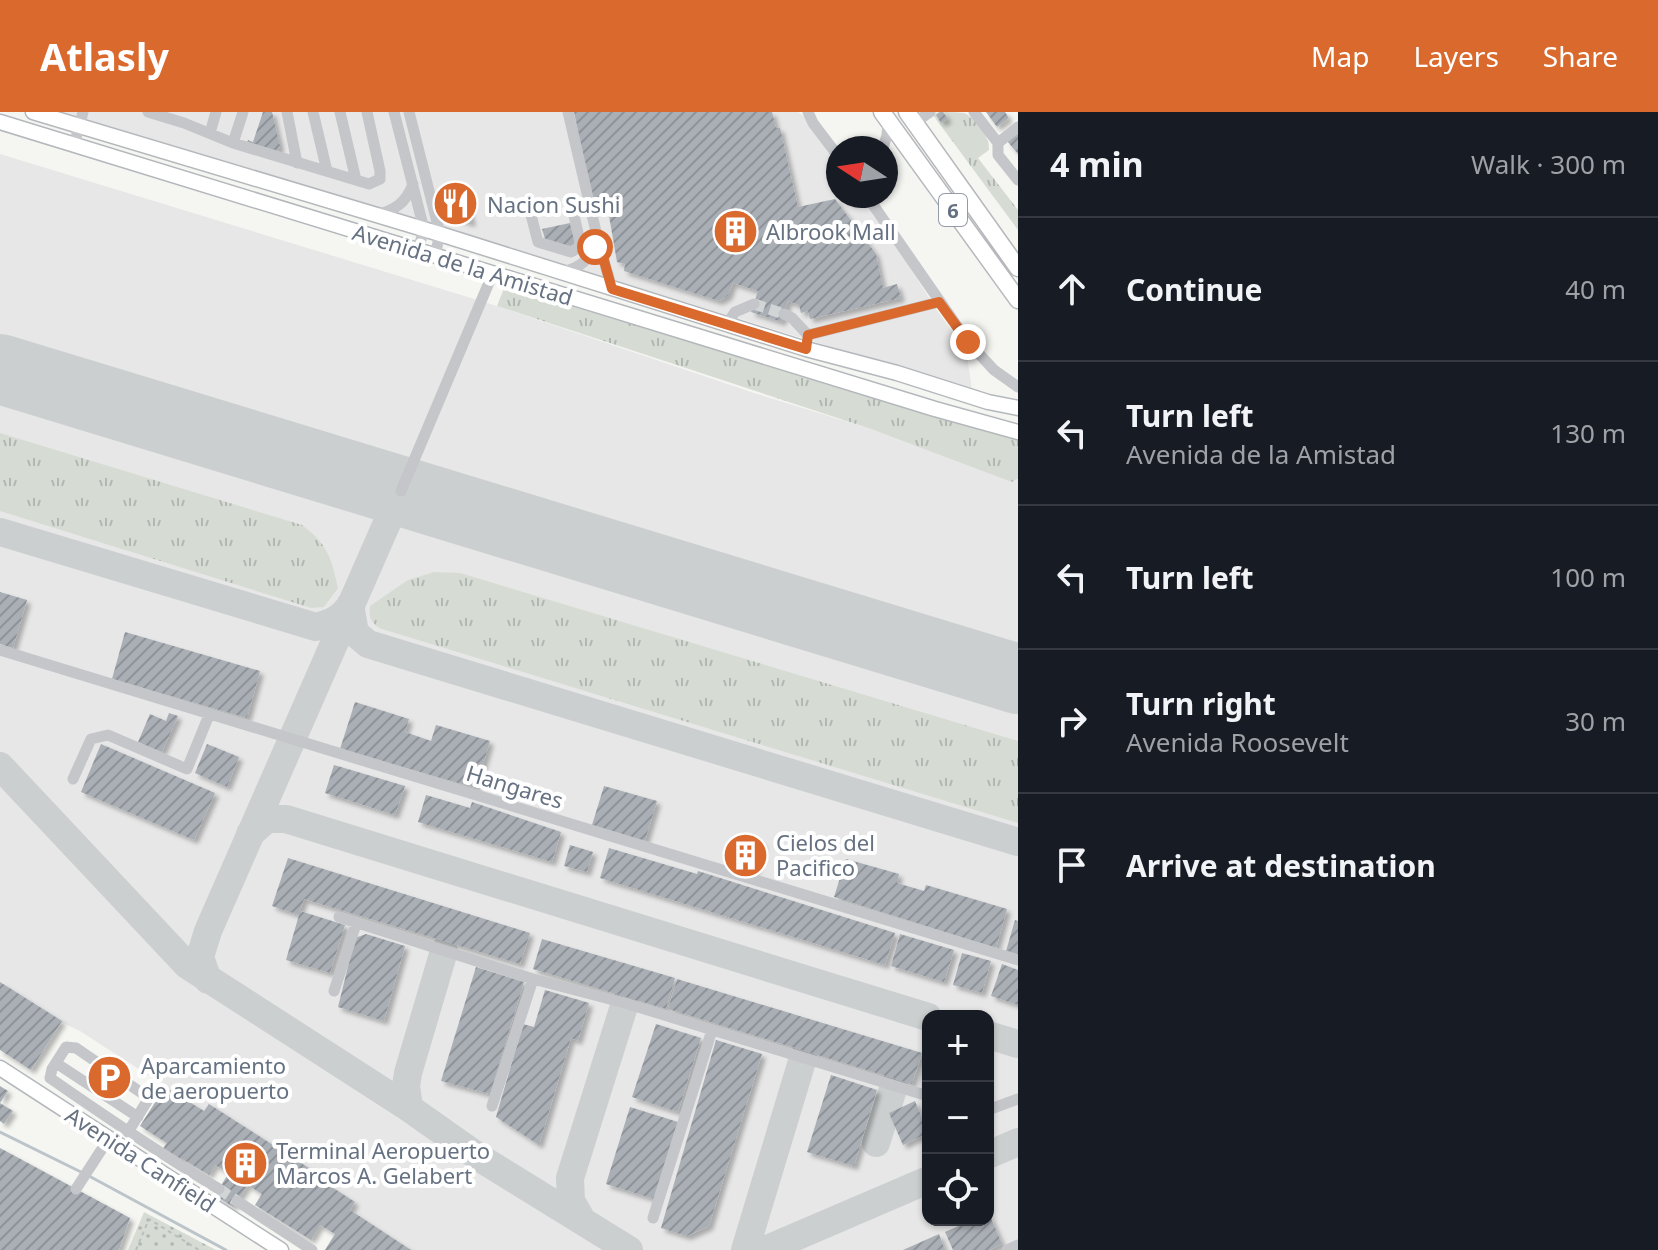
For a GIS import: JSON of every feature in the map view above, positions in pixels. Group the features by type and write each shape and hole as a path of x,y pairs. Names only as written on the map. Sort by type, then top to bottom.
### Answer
{"highway":[{"name":"6","path":"885,116 1018,300"},
{"name":"6","path":"911,117 1018,268"},
{"path":"967,199 1018,254"}],"main road":[{"name":"Avenida de la Amistad","path":"33,112 81,119 612,289 727,324 807,342 949,390 1018,408"},
{"name":"Avenida de la Amistad","path":"0,122 1018,432"},
{"name":"Avenida Canfield","path":"0,1068 109,1138 151,1156 281,1250"}],"lane":[{"path":"33,112 43,112"},
{"path":"210,133 216,112"},
{"path":"233,143 243,112"},
{"path":"287,112 297,163"},
{"path":"313,112 327,171"},
{"path":"340,112 356,180"},
{"path":"156,113 186,117 233,143 369,184 380,179 367,112"},
{"path":"394,112 424,229 418,250"},
{"path":"409,112 440,234 435,255"},
{"path":"568,112 612,289"},
{"path":"798,112 810,117 826,139"},
{"path":"911,117 930,112"},
{"path":"974,112 998,143 998,155 1018,180"},
{"path":"59,140 66,116"},
{"path":"885,116 887,136"},
{"path":"74,145 81,119"},
{"path":"998,143 1018,127"},
{"path":"376,215 395,209 409,195 413,184"},
{"path":"530,211 538,242 571,252 578,248 580,242 571,202"},
{"path":"875,208 939,302 982,358 1018,387"},
{"path":"561,272 582,265 595,247 597,236"},
{"path":"401,491 493,273"},
{"path":"784,314 792,318 807,342 939,302"},
{"path":"727,324 735,312 754,304"},
{"name":"Hangares","path":"0,650 1018,960"},
{"path":"73,779 91,739 108,735 187,769 209,715"},
{"path":"339,917 533,979 922,1094"},
{"path":"334,991 356,924"},
{"path":"492,1106 533,979"},
{"path":"653,1218 712,1030"},
{"path":"128,1132 149,1101 147,1095 76,1048 66,1047 50,1078 128,1132 151,1156 219,1189"},
{"path":"56,1063 138,1117"},
{"path":"994,1108 1017,1102"},
{"path":"76,1189 109,1138"},
{"path":"237,1201 312,1250"},
{"path":"1007,1250 1018,1245"}],"path":[{"path":"136,1250 149,1219 199,1250"}],"shaded area":[{"name":"Albrook Mall","path":"33,112 798,112 813,123 826,140 826,208 873,208 938,312 966,349 972,390 626,284 612,289"},
{"path":"0,154 497,306 871,429 1012,481 1018,478 1018,1250 325,1250 335,1234 321,1225 311,1240 255,1205 261,1194 248,1185 233,1207 215,1195 228,1173 216,1165 209,1175 162,1150 166,1143 140,1126 165,1086 61,1022 0,1050"}],"green space":[{"path":"938,112 964,113 981,128 989,150 978,158 1018,210 1018,230 933,115"},
{"path":"505,286 934,416 1018,438 1018,478 1012,482 871,429 497,306"},
{"path":"0,433 302,525 327,552 338,588 324,607 311,608 0,511"},
{"path":"434,572 460,573 1018,741 1018,823 382,629 373,623 370,606 408,580"},
{"path":"144,1212 216,1250 128,1250"}],"building":[{"path":"263,112 272,112 280,146 277,154 247,143 248,140 253,142"},
{"name":"Albrook Mall","path":"574,112 772,112 776,128 780,128 798,207 826,201 826,208 842,208 876,254 883,288 897,284 901,298 810,319 808,311 801,313 799,305 788,301 782,322 751,312 758,291 733,283 728,296 719,301 624,271 625,264 617,262 606,198 592,201"},
{"path":"940,112 948,119 941,123 936,115"},
{"path":"986,112 1005,112 1009,118 997,127"},
{"path":"1018,132 1018,154 1007,141"},
{"name":"Nacion Sushi","path":"464,187 472,223 448,216 443,192"},
{"path":"570,223 575,244 561,247 546,242 542,229"},
{"path":"0,592 27,600 13,648 0,644"},
{"path":"125,632 260,671 247,718 112,679"},
{"path":"355,702 409,719 405,732 431,741 436,725 490,741 476,788 340,749"},
{"path":"169,713 178,716 162,752 138,742 150,714 166,721"},
{"path":"101,744 215,793 194,840 81,792"},
{"path":"207,744 239,757 227,787 195,773"},
{"path":"334,765 405,786 395,815 325,793"},
{"path":"604,786 657,801 645,841 592,825"},
{"path":"426,795 470,808 472,802 561,832 552,862 418,822"},
{"name":"Cielos del Pacifico","path":"736,835 763,843 754,874 727,866"},
{"path":"570,845 593,852 587,872 564,866"},
{"path":"609,848 697,874 698,871 895,933 885,965 600,878"},
{"path":"288,858 530,933 520,964 304,899 300,911 345,925 330,973 286,960 299,915 272,906"},
{"path":"846,859 899,874 897,883 924,891 926,885 1007,909 996,948 834,897"},
{"path":"1015,920 1018,921 1018,954 1006,951"},
{"path":"366,934 405,946 384,1021 338,1007 355,938"},
{"path":"900,934 954,950 944,982 891,966"},
{"path":"542,939 675,978 666,1009 533,969"},
{"path":"962,953 991,961 982,993 953,985"},
{"path":"1002,964 1018,970 1018,1005 991,996"},
{"path":"476,967 524,982 490,1094 441,1081"},
{"path":"677,979 922,1053 912,1084 668,1009"},
{"path":"0,982 62,1021 31,1070 0,1050"},
{"path":"545,990 589,1003 578,1041 571,1038 539,1145 496,1117 523,1024 534,1027"},
{"path":"656,1024 701,1038 678,1112 632,1097"},
{"path":"716,1040 762,1054 709,1226 687,1236 661,1228"},
{"path":"831,1075 877,1090 854,1166 807,1152"},
{"path":"0,1086 8,1091 0,1103"},
{"name":"Terminal Aeropuerto Marcos A. Gelabert","path":"165,1087 204,1111 209,1104 312,1170 310,1173 355,1202 350,1210 411,1250 325,1250 335,1234 320,1225 311,1240 255,1205 262,1194 248,1185 233,1207 215,1195 229,1173 215,1165 209,1175 181,1158 179,1161 162,1150 167,1143 140,1126"},
{"path":"915,1101 922,1118 922,1136 903,1145 889,1113"},
{"path":"0,1103 13,1111 4,1124 0,1121"},
{"path":"630,1107 678,1122 654,1199 606,1184"},
{"path":"0,1148 130,1218 119,1250 0,1250"},
{"path":"994,1225 1002,1244 990,1250 953,1250 945,1232 958,1226"},
{"path":"939,1234 945,1250 903,1250"}],"waterway":[{"path":"0,1132 83,1173"},
{"path":"89,1176 226,1250"}],"taxiway":[{"path":"208,980 200,957 208,931 401,491"},
{"path":"0,532 316,627 335,620 350,606"},
{"path":"350,605 355,633 368,644 1018,842"},
{"path":"0,766 187,965 409,1108 480,1158 629,1250"},
{"path":"250,834 267,819 286,819 922,1015"},
{"path":"409,1108 408,1073 444,951"},
{"path":"582,1220 571,1201 570,1178 625,1003"},
{"path":"994,1037 1018,1044"},
{"path":"745,1250 803,1058"},
{"path":"876,1143 894,1086"},
{"path":"990,1154 1018,1142"},
{"path":"765,1250 922,1183"}],"runway":[{"path":"0,369 1018,679"}],"tunnel":[{"path":"754,304 784,314"},
{"path":"219,1189 237,1201"}],"place":[{"name":"Nacion Sushi","path":"456,204"},
{"name":"Albrook Mall","path":"735,231"},
{"name":"Cielos del Pacifico","path":"745,855"},
{"name":"Aparcamiento de aeropuerto","path":"110,1078"},
{"name":"Terminal Aeropuerto Marcos A. Gelabert","path":"245,1163"}],"route":[{"path":"595,247 597,236 612,289 806,349 808,335 939,302 968,342"}]}
